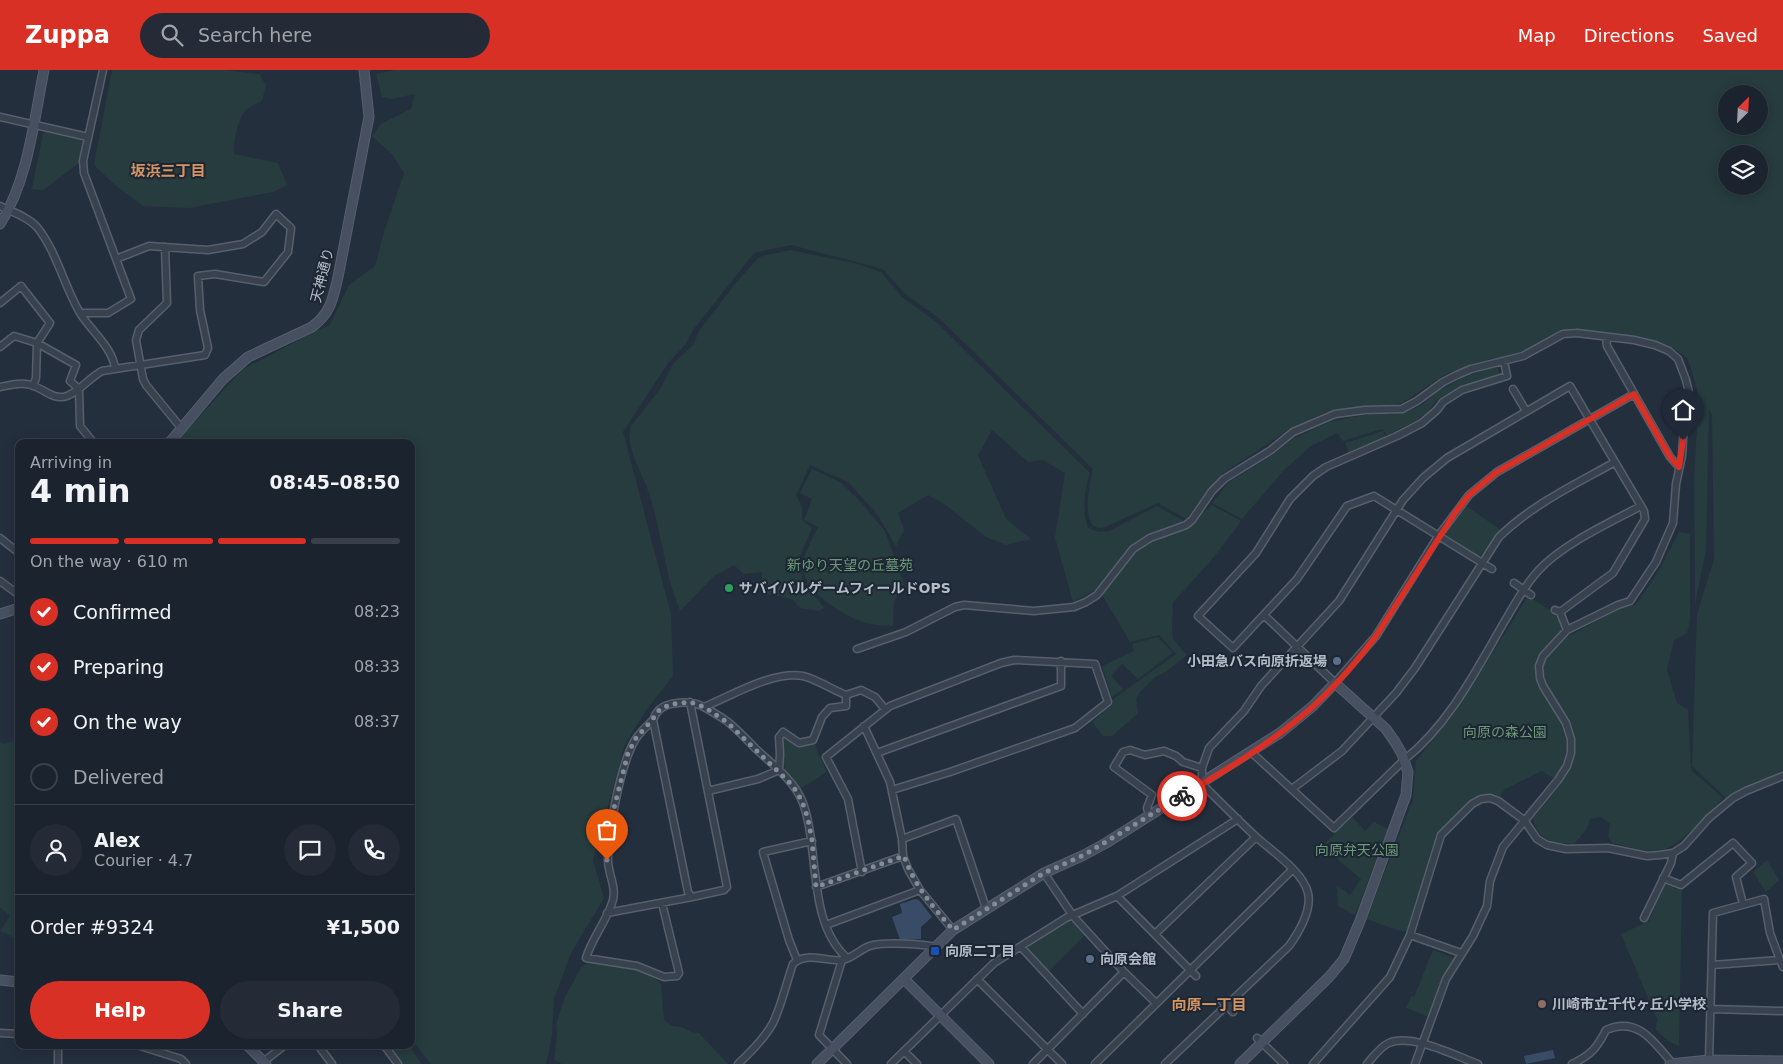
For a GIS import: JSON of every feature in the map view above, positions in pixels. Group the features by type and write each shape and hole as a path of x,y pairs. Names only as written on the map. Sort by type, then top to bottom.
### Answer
{"street":[{"path":"0,224 4,208 17,192 23,172 44,70"},
{"path":"80,313 108,313 130,298 84,173 83,161 102,70"},
{"name":"天神通り","path":"173,439 223,379 248,357 312,327 327,313 332,303 338,277 369,117 364,70"},
{"path":"0,117 88,136"},
{"path":"4,208 28,220 36,227 52,251 80,313 113,358 114,368"},
{"path":"0,387 22,383 57,397 64,397 79,389 93,376 102,371 205,355 208,348 200,310 198,276 215,274 264,282 288,252 291,228 276,214 262,232 242,244 208,250 148,246 116,259"},
{"path":"164,248 167,303 139,330 136,340 146,386 182,429"},
{"path":"0,303 21,286 50,323 37,343 36,378 33,386"},
{"path":"858,649 906,632 955,607 964,605 1034,611 1074,607 1086,602 1097,595 1134,549 1150,538 1186,525 1192,520 1212,491 1224,479 1271,450 1293,432 1335,414 1364,410 1402,409 1457,375 1471,369 1523,356 1563,334 1577,333 1634,340 1655,345 1669,351 1678,359 1690,398 1684,424 1682,456 1676,484 1673,523 1656,562 1630,601 1566,630 1542,656 1539,666 1540,678 1566,724 1571,739 1571,752 1567,766 1504,848 1490,881 1487,906 1473,936 1446,978 1415,1064"},
{"path":"0,347 14,336 37,343 76,364 70,381 79,389 80,426 91,439"},
{"path":"1606,338 1607,346 1634,394 1670,457 1679,467"},
{"path":"1492,569 1398,509 1374,496 1347,506 1297,579 1233,648 1198,616 1256,553 1290,500 1312,476 1326,467 1422,423 1437,410 1442,402 1462,390 1507,376 1504,361"},
{"path":"1165,1064 1224,1003 1289,946 1299,933 1308,907 1306,886 1293,869 1256,837 1202,784 1202,768 1209,748 1244,711 1261,686 1339,601 1403,500 1423,478 1447,458 1570,386 1644,511 1645,519 1613,573 1558,611 1566,630"},
{"path":"1514,390 1526,411"},
{"path":"817,1064 953,930 1044,873 1084,855 1202,784 1299,719 1335,683 1376,636 1439,535 1469,495 1497,472 1634,394"},
{"path":"1292,789 1342,751 1396,692 1415,668 1499,536 1517,519 1531,510 1615,462"},
{"path":"1251,752 1334,828 1404,760 1415,752 1439,726 1524,589 1537,572 1563,550 1641,506"},
{"path":"0,538 15,550"},
{"path":"0,581 15,591"},
{"path":"1514,582 1531,595"},
{"path":"0,614 15,609"},
{"path":"1240,1064 1260,1040 1329,977 1344,958 1360,921 1405,801 1408,778 1402,754 1386,729 1372,718 1264,615"},
{"path":"862,872 848,799 826,757 890,706 1014,660 1095,664 1108,702 1075,728 950,772 892,790"},
{"path":"877,753 1061,686 1061,661"},
{"path":"704,707 765,681 804,676 846,695 861,690 875,697 885,709"},
{"path":"779,770 779,737 783,732 799,743 813,740 822,717 830,708 846,706 846,695"},
{"path":"607,913 692,898 724,890 727,887 690,702"},
{"path":"662,903 679,973 677,976 664,977 637,966 586,958 593,940 613,903 614,892 607,860 613,812 628,753 636,738 660,709 672,704 690,702 704,707 727,722 779,770 793,786 802,801 812,840 816,887 826,925 834,945 845,959"},
{"path":"652,720 688,892 692,898"},
{"path":"864,726 892,790 908,869 920,890 953,930"},
{"path":"1149,815 1147,808 1152,795 1114,768 1123,752 1130,750 1145,755 1164,751 1176,756 1183,762 1202,768"},
{"path":"708,791 758,779 779,770"},
{"path":"1313,1064 1390,976 1410,935 1441,836 1472,804 1481,799 1490,798 1498,801 1524,820 1536,839 1547,845 1566,849 1608,848 1647,856 1673,853 1684,846 1709,818 1728,802 1746,791 1783,776"},
{"path":"902,839 956,819 986,908"},
{"path":"891,1064 994,963 1072,916 1117,896 1238,819"},
{"path":"1155,934 1256,837"},
{"path":"798,960 789,940 762,852 812,840"},
{"path":"1664,878 1681,885 1733,843 1752,863 1736,877 1743,904"},
{"path":"1644,918 1671,863 1673,853"},
{"path":"816,887 904,856"},
{"path":"1095,1064 1293,869"},
{"path":"1044,873 1072,916 1156,1003"},
{"path":"826,925 920,890"},
{"path":"1117,896 1196,976"},
{"path":"1709,1060 1713,913 1764,899 1770,933 1782,964 1712,965"},
{"path":"1410,935 1461,953"},
{"path":"738,1064 756,1048 772,1024 793,964 798,960 811,958 845,959 872,945 923,944 936,946"},
{"path":"1020,948 1083,1014"},
{"path":"845,959 819,1035 847,1064"},
{"path":"1033,1064 1124,972"},
{"path":"904,979 989,1064"},
{"path":"977,979 1062,1064"},
{"path":"0,980 15,982"},
{"path":"1224,1003 1233,1012"},
{"path":"1711,1009 1783,1011"},
{"path":"1572,1064 1592,1052 1606,1030 1620,1025 1628,1025 1651,1038 1671,1064 1709,1060 1720,1062 1783,1061"},
{"path":"0,1034 15,1034"},
{"path":"1260,1040 1284,1064"},
{"path":"1367,1064 1388,1044 1407,1040 1478,1064"},
{"path":"58,1049 58,1064"},
{"path":"155,1049 182,1059 186,1064"},
{"path":"251,1049 264,1063 280,1049"},
{"path":"321,1049 332,1064"},
{"path":"387,1049 398,1064"},
{"path":"904,1051 917,1064"}],"green space":[{"path":"112,70 225,70 259,74 266,85 262,101 247,109 241,117 235,137 234,154 278,163 287,185 273,192 189,208 143,206 115,185 94,165"},
{"path":"395,70 1783,70 1783,771 1743,788 1726,798 1692,766 1697,614 1714,559 1712,415 1709,409 1706,550 1695,604 1694,480 1697,389 1688,359 1669,345 1642,337 1590,332 1574,328 1553,335 1523,351 1497,360 1499,374 1458,387 1438,399 1417,420 1387,435 1382,429 1343,441 1337,433 1311,446 1284,470 1242,519 1212,503 1228,483 1274,454 1294,438 1330,422 1363,415 1402,413 1421,406 1437,392 1492,366 1493,358 1444,375 1402,403 1325,412 1290,429 1222,474 1186,519 1158,503 1099,528 1093,525 1088,512 1093,469 940,319 905,294 883,269 791,245 754,253 693,330 686,344 668,363 623,432 671,614 673,676 647,709 625,744 593,860 604,898 571,953 554,999 552,1036 546,1064 431,1064 415,1044 415,439 179,439 242,370 330,325 349,285 375,266 404,173 392,154 372,136 381,124 411,109 415,94 391,99 382,97 376,74"},
{"path":"46,132 81,139 84,142 79,163 43,190 32,189 43,134"},
{"path":"790,250 854,263 881,272 903,298 935,321 1090,473 1084,501 1088,528 1099,532 1109,531 1157,506 1189,524 1212,505 1241,521 1209,563 1173,602 1173,639 1187,655 1167,671 1155,677 1139,693 1136,699 1138,713 1112,736 1103,736 1092,722 1113,704 1112,700 1176,654 1159,635 1130,642 1098,588 1073,602 1055,538 1065,473 1043,460 1028,462 992,430 978,455 1006,519 1031,539 1006,545 986,537 944,504 928,495 898,513 904,530 896,547 878,515 848,482 810,465 796,495 802,507 802,520 812,528 800,556 802,580 824,608 819,611 800,608 793,600 762,594 762,572 744,574 734,565 714,576 680,611 670,582 650,497 631,448 631,426 660,389 673,364 693,345 699,331 735,284 759,257"},
{"path":"1383,431 1386,437 1349,454 1345,443"},
{"name":"新ゆり天望の丘墓苑","path":"812,469 840,482 858,499 885,531 904,584 894,602 893,626 866,623 846,615 825,601 808,583 803,563 807,549 818,527 804,520 812,499 800,493"},
{"path":"1466,506 1501,530 1481,555 1478,556 1447,536 1446,533"},
{"name":"向原の森公園","path":"1679,532 1690,534 1690,620 1687,633 1674,640 1667,670 1677,703 1688,710 1691,770 1723,798 1685,836 1668,848 1661,850 1643,850 1612,843 1608,837 1610,824 1601,817 1590,819 1586,830 1574,844 1559,843 1543,837 1533,818 1560,785 1561,781 1555,776 1553,778 1542,771 1505,789 1499,797 1482,795 1471,800 1441,831 1433,845 1409,930 1403,932 1366,919 1413,800 1416,761 1455,712 1470,685 1472,686 1528,596 1556,614 1565,637 1573,634 1620,608 1634,605 1638,602 1659,570"},
{"path":"1158,637 1173,653 1138,679 1122,664 1111,676 1123,689 1112,697 1102,666 1134,651 1132,644"},
{"path":"785,738 797,747 815,742 827,772 800,789 785,770 781,740"},
{"path":"15,740 15,938 0,931 10,916 0,907 0,742 3,744"},
{"name":"向原弁天公園","path":"1352,817 1365,831 1374,822 1388,829 1355,915 1338,906 1337,886 1350,895 1361,879 1322,846"},
{"path":"1767,860 1779,880 1766,892 1753,872"},
{"path":"1665,884 1676,889 1682,889 1679,1046 1668,1041 1656,1030 1657,1019 1621,934 1649,921"},
{"path":"1067,921 1075,924 1085,935 1048,972 1028,951 1028,947"},
{"path":"1433,950 1454,958 1441,982 1429,1017 1406,1008 1411,996 1414,997"},
{"path":"590,962 636,969 657,980 661,984 664,1020 672,1026 682,1027 691,1032 699,1033 728,1064 562,1064 554,1060 557,1035 556,1024 565,997 582,966"},
{"path":"390,1049 411,1049 422,1064 400,1064"}],"water":[{"path":"915,899 919,900 932,917 921,927 921,939 900,940 892,917 902,913 900,904"},
{"path":"1553,1050 1555,1058 1526,1064 1524,1056"}],"way so far":[{"path":"607,860 613,812 628,753 636,738 660,709 672,704 690,702 697,704 727,722 779,770 793,786 802,801 808,819 812,840 816,887 904,856 908,869 920,890 953,930 1044,873 1106,843 1182,796"}],"place":[{"name":"サバイバルゲームフィールドOPS","path":"729,588"},
{"name":"小田急バス向原折返場","path":"1337,661"},
{"name":"向原二丁目","path":"935,951"},
{"name":"向原会館","path":"1090,959"},
{"name":"川崎市立千代ヶ丘小学校","path":"1542,1004"}],"district":[{"name":"坂浜三丁目","path":"168,171"},
{"name":"向原一丁目","path":"1209,1005"}],"route":[{"path":"1182,796 1280,733 1313,706 1366,650 1439,535 1469,495 1497,472 1634,394 1670,457 1679,467 1683,440"}]}
